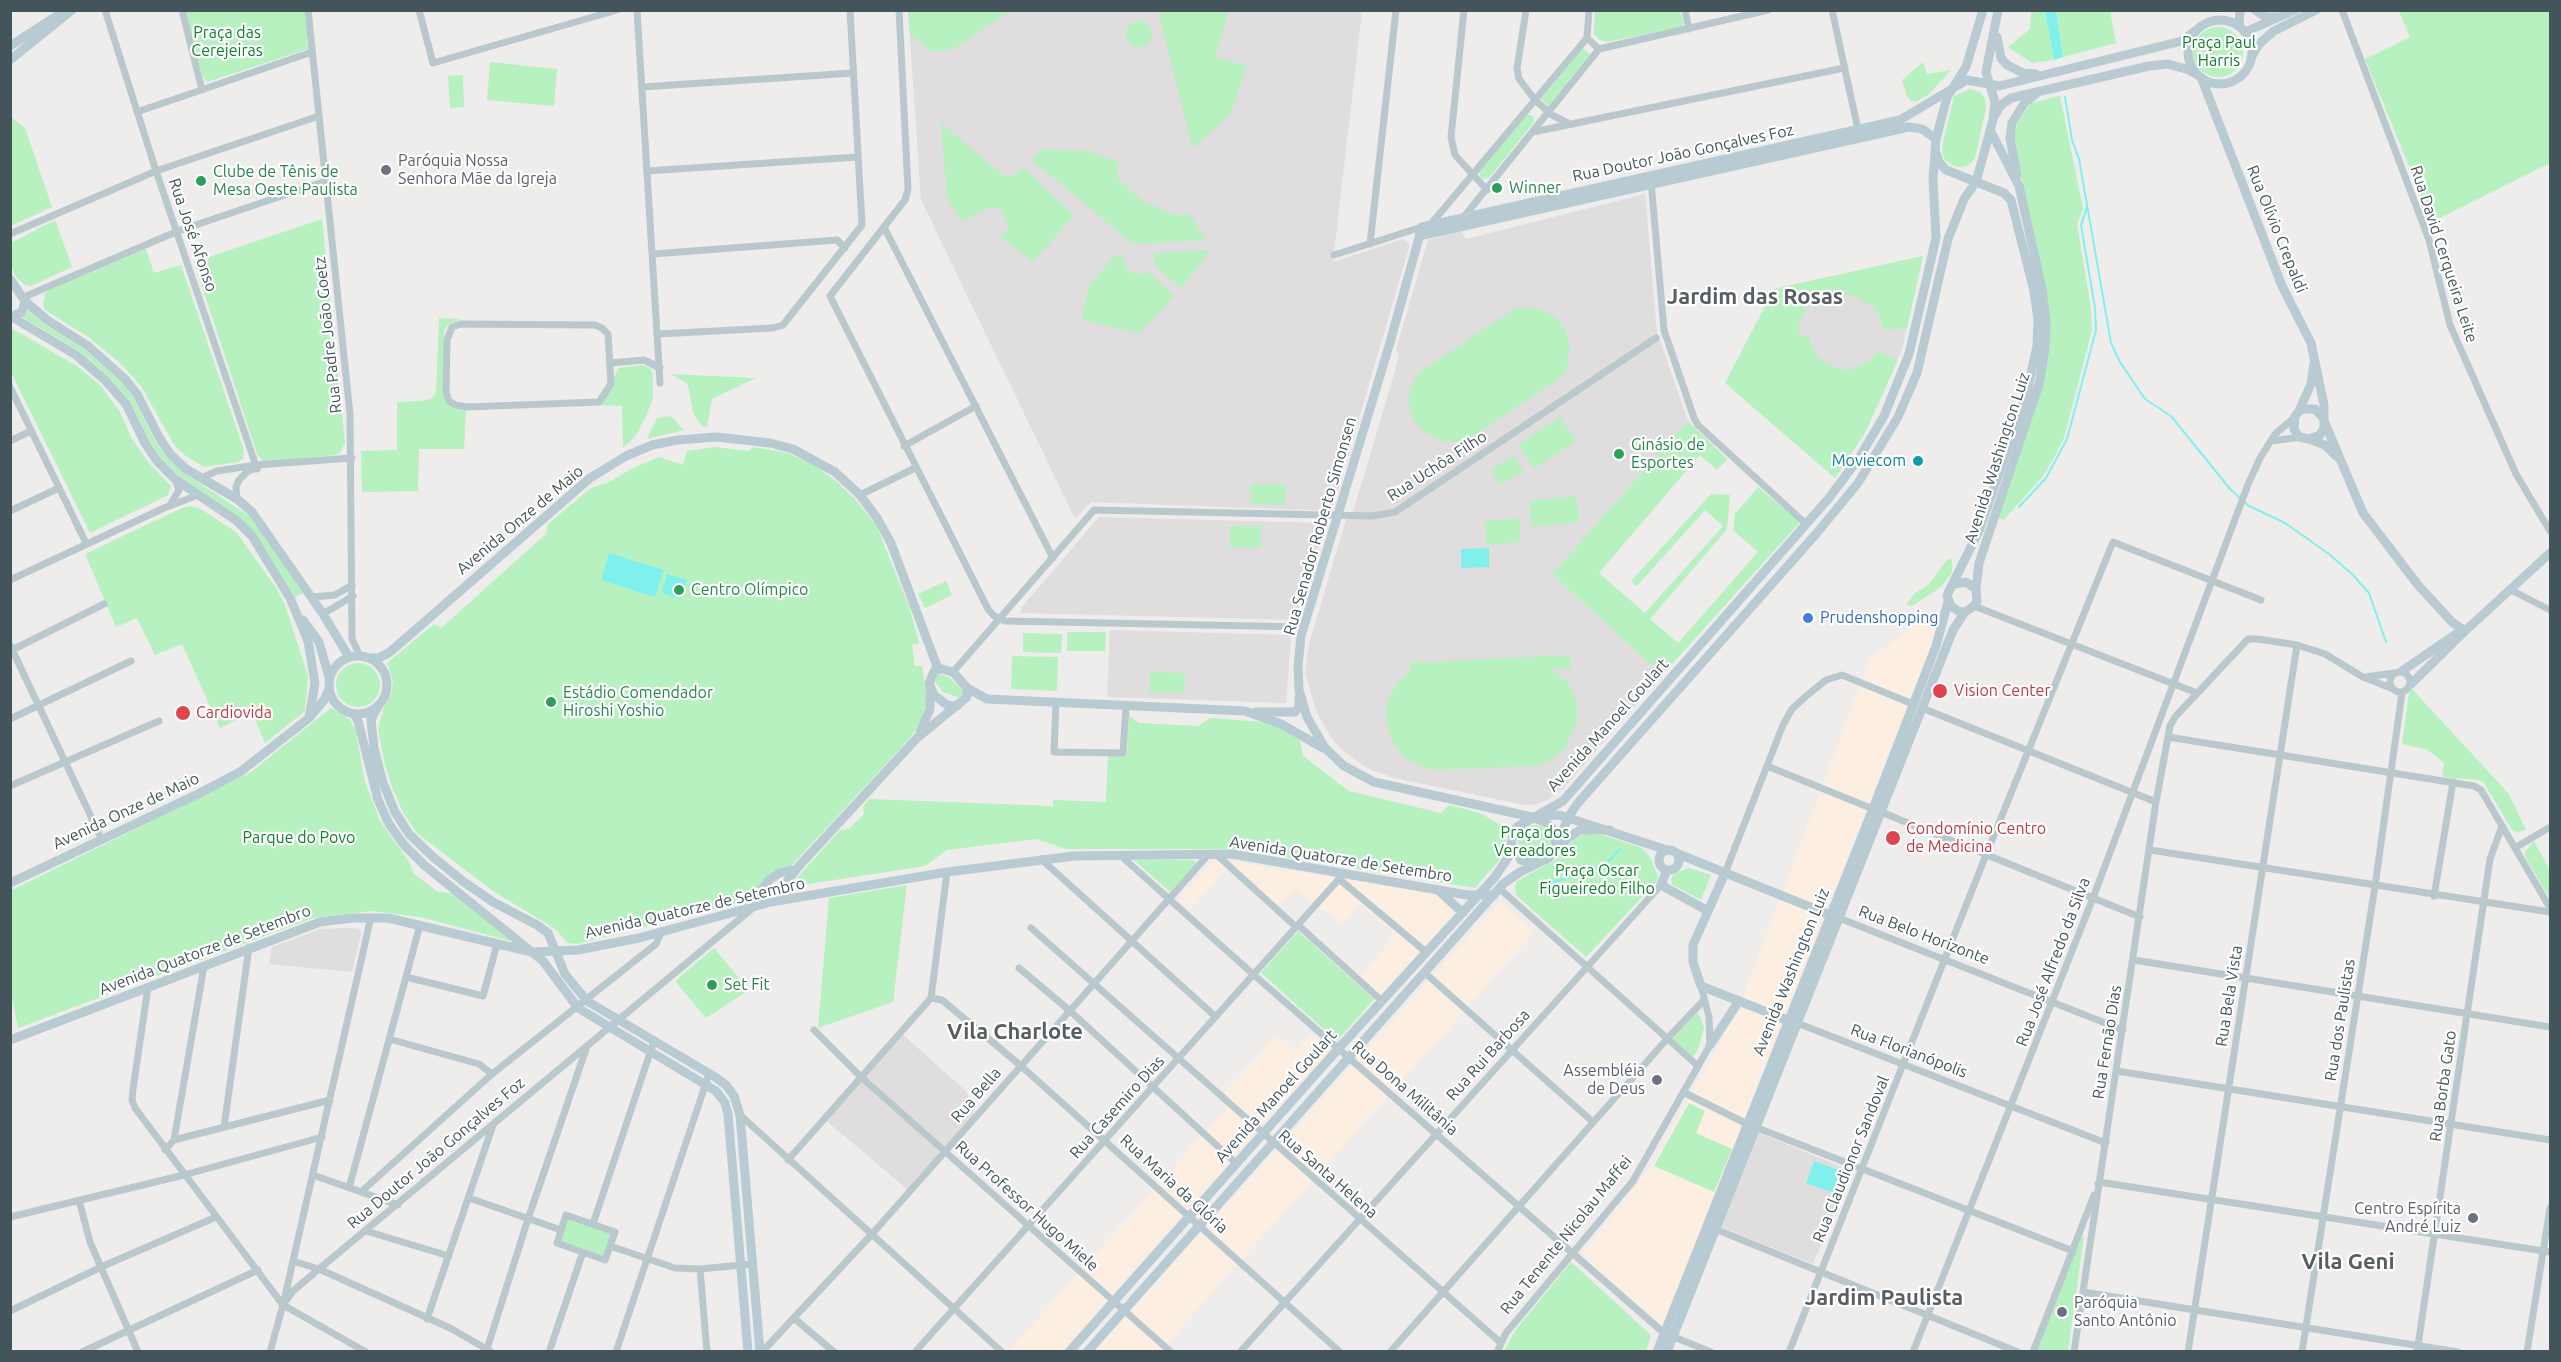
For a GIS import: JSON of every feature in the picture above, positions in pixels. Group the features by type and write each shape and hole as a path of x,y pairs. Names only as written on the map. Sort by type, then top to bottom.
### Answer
{"street":[{"path":"10,46 66,10"},
{"path":"10,60 72,10"},
{"name":"Rua José Afonso","path":"105,10 156,171 259,467"},
{"path":"182,10 202,90"},
{"name":"Rua Padre João Goetz","path":"308,10 350,414 352,639 364,657"},
{"path":"419,10 433,63 617,10"},
{"path":"637,10 660,383"},
{"path":"658,334 773,328 783,325 862,225 850,10"},
{"path":"899,10 908,189 905,200 830,296 988,609 999,619 1005,621 1304,627"},
{"path":"1370,244 1396,10"},
{"path":"1464,10 1451,137 1455,155 1487,190"},
{"path":"1526,10 1517,69 1519,79 1535,100 1549,112 1570,124"},
{"path":"1334,255 1409,231 1424,229 1587,38 1589,10"},
{"path":"1685,10 1689,29"},
{"path":"1832,10 1859,134"},
{"path":"1956,86 1968,61 1983,10"},
{"path":"1993,120 1995,102 1986,72 1998,10"},
{"path":"2215,20 2225,10"},
{"path":"2240,10 2242,29 2252,49 2251,58"},
{"path":"2255,10 2266,17 2284,16"},
{"path":"1956,86 1967,80 1999,86 2182,40 2204,24 2215,20 2223,20 2242,29 2284,16 2295,10"},
{"path":"2212,110 2215,91 2221,84 2241,76 2260,43 2274,31 2316,10"},
{"name":"Rua David Cerqueira Leite","path":"2342,10 2428,240 2450,325 2511,464 2550,531"},
{"path":"1449,230 1467,215 1599,49 1766,11"},
{"path":"1996,28 1998,49 2007,65 2023,73 2044,74"},
{"path":"2195,31 2189,42 2188,54 2191,66 2199,76"},
{"path":"1587,38 1599,49"},
{"path":"137,112 312,52"},
{"path":"1993,120 2001,105 2011,98 2043,89 2168,64 2189,70 2213,83 2221,84"},
{"path":"1533,132 1844,68"},
{"path":"642,87 853,74"},
{"name":"Rua Olívio Crepaldi","path":"2199,76 2282,286 2311,343 2324,405 2324,421 2363,513 2418,585 2452,622 2464,631"},
{"name":"Rua Doutor João Gonçalves Foz","path":"1859,134 1900,120 1956,86"},
{"name":"Avenida Manoel Goulart","path":"1069,1352 1425,952 1479,895 1505,864 1517,827 1563,801 1806,524 1859,458 1884,416 1909,354 1936,238 1933,179 1936,139 1947,97 1956,86"},
{"path":"2019,186 2010,139 2012,123 2025,102 2043,89"},
{"path":"10,234 156,171 320,116"},
{"name":"Avenida Manoel Goulart","path":"1087,1352 1497,892 1520,872 1542,862 1555,848 1568,818 1580,800 1816,534 1870,466 1898,417 1917,373 1948,239 1964,200 1976,182 1993,120"},
{"name":"Rua Doutor João Gonçalves Foz","path":"1424,229 1449,230 1650,180 1859,134 1916,126 1936,139"},
{"name":"Avenida Washington Luiz","path":"1954,584 1979,531 2031,394 2045,350 2046,323 2042,289 2019,186 1990,130"},
{"name":"Avenida Washington Luiz","path":"1935,151 1939,162 1946,170 2004,193 2011,200 2034,291 2038,319 2031,394"},
{"path":"647,171 857,157"},
{"path":"1650,180 1664,330 1694,418 1698,425 1806,524"},
{"name":"Rua Doutor João Gonçalves Foz","path":"1424,229 1467,215 1650,180"},
{"path":"19,294 178,231 326,181"},
{"path":"884,227 1053,558 953,672"},
{"name":"Rua Senador Roberto Simonsen","path":"1424,229 1304,627 1298,666 1299,690 1307,717 1325,748 1344,766 1374,782 1532,817"},
{"path":"653,254 837,240 845,248"},
{"path":"10,279 19,294 47,320 88,346 119,372 137,394 160,439 171,455 252,512 312,597 349,657"},
{"path":"11,317 22,312 19,294"},
{"path":"11,317 76,355 105,380 126,404 145,443 174,479 237,521 252,536 300,616 319,642 330,678 329,689 335,704 354,714 363,714 378,706"},
{"path":"472,324 595,325 608,334 610,363 611,384 599,402 467,407 455,405 449,401 446,393 447,340 452,327 472,324"},
{"name":"Rua Uchôa Filho","path":"1053,558 1094,510 1338,516 1373,516 1395,512 1656,338"},
{"name":"Rua Olívio Crepaldi","path":"2296,414 2311,384 2314,359"},
{"path":"610,363 644,360 660,368"},
{"path":"10,387 86,543"},
{"path":"904,446 976,406"},
{"name":"Avenida Washington Luiz","path":"1976,589 1979,563 2026,407"},
{"path":"2271,441 2305,438 2320,435 2324,421 2315,409 2306,408 2296,414 2294,429 2305,438"},
{"name":"Rua José Alfredo da Silva","path":"1913,1352 2093,898 2249,482 2271,441 2280,428 2296,414"},
{"path":"10,441 30,431"},
{"name":"Avenida Onze de Maio","path":"364,657 380,658 390,651 590,478 626,456 652,445 716,437 770,443 812,458 835,472 860,495 877,518 891,543 938,669"},
{"name":"Rua Olívio Crepaldi","path":"2305,438 2325,445 2340,460"},
{"path":"201,478 217,471 352,458"},
{"path":"237,500 238,480 248,471 259,467"},
{"path":"860,495 915,468"},
{"path":"170,505 178,490 174,479"},
{"path":"10,511 58,488"},
{"path":"10,580 170,505 198,495"},
{"name":"Rua Claudionor Sandoval","path":"1789,1352 2113,542 2211,580"},
{"path":"2297,645 2325,654 2363,677 2402,693 2464,631 2550,553"},
{"path":"2211,580 2261,600"},
{"path":"1966,582 1976,589 1978,595 1974,606 1965,612 1955,610 1948,602 1948,591 1954,584 1966,582"},
{"path":"309,718 314,690 314,668 300,616 302,601 312,597 335,595 352,585"},
{"path":"2511,590 2550,610"},
{"path":"300,616 316,620 353,596"},
{"name":"Avenida Washington Luiz","path":"1918,706 1948,602"},
{"path":"102,840 11,648 104,604"},
{"path":"1974,606 2197,693"},
{"name":"Avenida Washington Luiz","path":"1667,1352 1669,1335 1918,706 1953,630 1965,612"},
{"path":"2391,688 2390,680 2398,672 2454,634 2464,631"},
{"name":"Rua Fernão Dias","path":"2074,1352 2156,802 2168,737 2175,717 2248,639 2297,645"},
{"name":"Rua Bela Vista","path":"2188,1352 2297,645"},
{"path":"330,678 339,663 349,657 364,657 376,663 386,676 387,686 384,698 371,720 374,748 383,783 395,812 410,834 433,857 464,882 493,902 548,933 565,974 586,1001 709,1074 726,1085 734,1096 740,1115 761,1352"},
{"path":"10,719 131,661"},
{"path":"917,738 928,718 930,709 931,675 938,669 953,672 967,688 987,699 1126,707 1295,712 1299,707 1299,690"},
{"path":"2363,677 2398,672 2409,676 2411,684"},
{"path":"1710,1045 1709,1017 1692,955 1693,945 1725,873 1783,726 1792,710 1826,680 1842,675 1851,677 2028,752 2156,802"},
{"path":"929,683 939,700 947,705 957,706"},
{"path":"769,903 795,868 917,738 968,697 967,688"},
{"name":"Avenida Onze de Maio","path":"10,883 240,772 309,718 324,700 329,689"},
{"name":"Rua dos Paulistas","path":"2302,1352 2375,886 2402,693"},
{"path":"1056,702 1054,752 1123,753 1126,707"},
{"path":"1245,711 1281,723 1325,748"},
{"path":"354,714 358,721 378,800 389,824 404,845 424,865 543,961 578,1008 716,1091 725,1103 728,1114 748,1352"},
{"path":"10,786 159,721"},
{"path":"2168,737 2453,782 2481,790 2550,910"},
{"path":"1767,766 2140,917"},
{"path":"2434,896 2453,782"},
{"path":"1580,800 1581,817 1594,825"},
{"path":"1532,817 1559,815 1637,839 1666,868"},
{"path":"1532,817 1545,822 1552,828 1555,848 1580,830 1610,830"},
{"name":"Rua Borba Gato","path":"2417,1348 2490,859 2502,826"},
{"path":"2515,848 2550,827"},
{"name":"Rua Belo Horizonte","path":"1637,839 2123,1030"},
{"path":"1512,846 1521,860 1533,864 1542,862"},
{"path":"2150,850 2434,896 2550,910"},
{"path":"1666,868 1678,863 1671,851 1659,856 1666,868 1661,885 1708,911"},
{"name":"Avenida Quatorze de Setembro","path":"10,1040 249,947 320,922 371,917 420,925 532,952 557,952 598,946 769,903 947,872 1041,859 1121,856 1232,854 1340,875 1434,889 1479,895 1497,892"},
{"path":"1213,855 1382,1000"},
{"name":"Rua Bella","path":"761,1352 795,1319 1094,982 1170,898 1213,855"},
{"name":"Rua Dona Militânia","path":"1121,856 1573,1254 1669,1335 1711,1352"},
{"path":"1041,859 1216,1017"},
{"path":"1666,868 1693,864 1714,868"},
{"path":"620,1021 756,906 762,889 770,880 780,873 795,868"},
{"path":"788,1160 931,998 947,872"},
{"path":"1340,875 1425,952"},
{"name":"Rua Casemiro Dias","path":"915,1352 1254,975 1340,875"},
{"name":"Rua Rui Barbosa","path":"1240,1352 1661,885"},
{"path":"1434,889 1447,896 1463,913"},
{"path":"1497,892 1698,1066"},
{"path":"270,1352 284,1305 371,917"},
{"path":"349,1188 420,925"},
{"name":"Rua Santa Helena","path":"1031,928 1501,1343"},
{"path":"361,1192 492,1074 656,944 662,931"},
{"path":"406,977 483,996 497,944"},
{"path":"224,1127 249,947"},
{"path":"2133,960 2550,1027"},
{"path":"165,1150 174,1140 204,966"},
{"path":"1018,968 1154,1086 1236,1163"},
{"path":"1425,973 1593,1122"},
{"name":"Rua Florianópolis","path":"1701,986 2106,1143"},
{"path":"148,987 132,1100 165,1150 284,1305 366,1352"},
{"name":"Rua Maria da Glória","path":"931,998 942,1000 1020,1065 1340,1352"},
{"path":"1390,1352 1666,1039 1704,1000"},
{"path":"1710,1045 1739,1001"},
{"name":"Rua Doutor João Gonçalves Foz","path":"284,1305 293,1292 319,1269 620,1021"},
{"name":"Rua Professor Hugo Miele","path":"814,1030 861,1077 1171,1352"},
{"path":"389,1039 479,1064 492,1074"},
{"path":"593,1224 654,1041"},
{"name":"Rua Tenente Nicolau Maffei","path":"1497,1352 1501,1343 1633,1181 1710,1045"},
{"path":"293,1261 319,1269 489,1350 528,1219 586,1048"},
{"path":"2116,1071 2550,1140"},
{"path":"616,1352 709,1074"},
{"path":"1683,1092 1751,1126 2073,1251"},
{"path":"174,1140 330,1100"},
{"path":"740,1115 1002,1352"},
{"path":"428,1319 493,1125"},
{"name":"Avenida Washington Luiz","path":"1657,1352 1669,1335 1715,1229 1751,1126"},
{"path":"10,1217 184,1175 322,1137"},
{"path":"313,1175 398,1205"},
{"path":"2033,1352 2100,1182 2547,1252"},
{"path":"469,1198 561,1230"},
{"path":"79,1200 90,1242 138,1352"},
{"path":"2527,1352 2547,1252 2550,1208"},
{"path":"566,1215 593,1224 615,1232 605,1260 557,1243 566,1215"},
{"path":"10,1311 101,1267 216,1217"},
{"path":"1715,1229 2018,1352"},
{"path":"366,1231 449,1256"},
{"path":"610,1246 675,1268 700,1269 752,1264"},
{"path":"549,1352 583,1252"},
{"path":"700,1269 706,1352"},
{"path":"82,1352 258,1270"},
{"path":"2083,1292 2306,1327 2417,1348 2458,1352"},
{"path":"795,1319 834,1352"}],"shaded area":[{"path":"908,11 1362,11 1333,262 1403,239 1410,244 1332,511 1091,502 1075,519 921,200"},
{"path":"1645,194 1657,332 1688,421 1552,574 1662,675 1564,788 1537,804 1525,805 1394,778 1367,768 1341,749 1331,737 1316,711 1305,672 1309,644 1347,516 1353,512 1393,378 1399,355 1396,349 1428,240 1461,231 1466,239"},
{"path":"1923,256 1902,349 1866,431 1835,478 1725,383 1774,289"},
{"path":"1099,517 1325,523 1296,620 1021,613 1021,608"},
{"path":"1932,612 1938,617 1935,635 1662,1326 1581,1255 1651,1167 1738,1010 1870,659"},
{"path":"1110,630 1291,635 1286,703 1107,697"},
{"path":"1216,859 1434,893 1454,912 1382,995 1360,977 1396,934 1360,904 1342,924 1295,889 1278,906 1231,864 1190,910 1178,899"},
{"path":"1500,901 1535,932 1160,1351 1094,1352"},
{"path":"321,929 359,929 361,934 352,972 269,964 272,947"},
{"path":"901,1033 967,1092 974,1115 908,1190 824,1119"},
{"path":"1277,1034 1296,1052 1312,1034 1330,1049 1062,1351 1008,1352 1232,1102 1224,1093"},
{"path":"1759,1133 1852,1171 1813,1264 1721,1227"}],"green space":[{"path":"1010,10 953,49 933,52 910,35 908,11"},
{"name":"Praça das Cerejeiras","path":"184,11 305,11 308,49 207,82 203,77"},
{"path":"1161,11 1229,11 1215,57 1247,66 1231,113 1193,149 1159,15"},
{"path":"1595,11 1680,11 1684,23 1681,27 1607,42 1600,40 1594,34"},
{"path":"2031,11 2045,11 2054,60 2032,63 2008,47 2030,29"},
{"path":"2056,11 2110,11 2116,43 2063,57"},
{"path":"2399,11 2550,11 2550,163 2432,222 2365,59 2410,37"},
{"path":"1139,21 1148,25 1152,34 1148,43 1139,47 1130,43 1126,34 1130,25"},
{"name":"Praça Paul Harris","path":"2218,27 2227,29 2238,38 2243,52 2241,61 2232,72 2218,77 2209,75 2198,66 2193,52 2195,43 2204,32"},
{"path":"1583,48 1590,54 1548,106 1541,99"},
{"path":"490,62 557,69 554,106 487,100"},
{"path":"1923,62 1927,74 1951,70 1928,95 1915,102 1907,96 1902,80"},
{"path":"463,75 464,107 450,108 448,76"},
{"path":"1970,89 1980,92 1985,99 1986,108 1975,158 1969,165 1960,167 1945,160 1942,153 1943,142 1954,96"},
{"path":"2060,96 2083,209 2077,224 2091,309 2092,330 2064,438 2043,476 2004,520 1998,518 2042,384 2050,351 2050,320 2046,291 2013,140 2017,124 2031,103"},
{"path":"1527,114 1533,116 1534,122 1489,178 1481,179 1479,171"},
{"path":"11,117 25,128 52,207 11,226"},
{"path":"941,123 1003,175 1013,177 1023,167 1074,215 1033,262 1000,236 1009,228 1000,208 989,208 962,221 947,198"},
{"path":"1042,149 1088,151 1118,162 1118,179 1142,201 1178,216 1188,212 1206,240 1133,244 1032,160"},
{"path":"322,219 345,443 340,453 336,455 263,461 257,454 194,262"},
{"path":"55,220 72,267 31,286 25,285 16,277 11,265 11,243"},
{"path":"146,249 154,273 181,265 244,450 243,459 238,462 204,467 186,456 175,446 141,386 120,363 87,336 45,310 43,305 45,294 49,290"},
{"path":"1211,250 1181,288 1154,265 1154,253"},
{"path":"1122,254 1126,268 1135,274 1149,272 1174,296 1140,333 1081,320 1089,286 1112,258"},
{"path":"1923,256 1907,328 1883,330 1880,317 1874,308 1855,296 1842,295 1832,298 1816,309 1809,303 1799,320 1799,337 1809,335 1811,346 1818,357 1828,365 1850,370 1871,360 1878,351 1898,360 1866,431 1835,478 1725,383 1774,289"},
{"path":"1524,307 1545,311 1556,318 1566,331 1570,350 1566,369 1560,378 1467,440 1441,441 1422,430 1413,419 1409,407 1409,392 1416,377 1514,309"},
{"path":"28,310 44,324 85,350 122,382 133,397 155,441 167,458 184,473 249,516 303,593 295,597 255,533 240,518 178,475 161,458 149,440 130,401 108,376 79,351 22,317"},
{"path":"439,318 462,319 447,325 444,331 443,393 445,402 451,407 466,410 464,449 419,449 418,491 362,492 361,451 397,450 397,402 422,401 430,399 436,393"},
{"path":"11,328 77,366 100,385 120,412 132,439 149,463 171,486 168,495 90,533 11,372"},
{"path":"642,365 650,368 653,374 653,397 635,437 623,448 622,406 599,405 614,385 614,377 619,368"},
{"path":"670,374 756,378 712,399 707,427 702,426 693,413 688,384"},
{"path":"671,416 684,430 647,439 657,418"},
{"path":"1560,417 1576,441 1534,469 1518,445"},
{"path":"1688,421 1727,459 1717,470 1700,455 1599,573 1645,613 1723,526 1705,510 1637,586 1631,581 1711,494 1730,495 1727,529 1650,619 1678,643 1758,552 1733,530 1735,514 1758,487 1800,522 1662,675 1552,574"},
{"path":"716,447 747,451 754,447 788,453 817,467 855,499 876,525 910,609 919,643 912,645 915,666 922,666 924,677 926,704 921,721 910,738 792,865 766,878 749,900 577,944 568,943 554,928 493,891 417,833 403,812 384,761 378,728 383,710 391,695 393,681 387,663 434,624 441,628 546,534 548,524 591,488 609,482 659,457 683,465 687,451"},
{"path":"1514,456 1523,471 1500,485 1491,469"},
{"path":"1251,484 1286,484 1286,505 1251,504"},
{"path":"1576,496 1579,522 1531,527 1529,501"},
{"path":"192,506 236,532 277,589 285,605 308,676 305,711 265,743 252,712 220,728 182,644 155,655 137,618 116,627 85,554 182,508"},
{"path":"1519,518 1521,542 1486,545 1485,521"},
{"path":"1230,526 1261,526 1261,548 1229,547"},
{"path":"1952,558 1952,572 1941,587 1912,606 1906,605 1915,593 1928,585 1947,560"},
{"path":"946,581 952,595 925,608 918,594"},
{"path":"1067,632 1106,632 1105,651 1067,651"},
{"path":"1023,633 1062,634 1061,653 1023,652"},
{"path":"1570,655 1571,668 1551,669 1567,682 1574,694 1577,721 1566,747 1548,762 1533,766 1431,770 1405,758 1391,740 1386,717 1387,703 1398,682 1410,672 1409,663"},
{"path":"1012,656 1058,657 1057,691 1011,689"},
{"path":"358,663 373,670 380,685 373,700 358,707 343,700 336,685 343,670"},
{"path":"1150,672 1185,673 1185,693 1149,692"},
{"path":"938,674 949,677 963,691 959,698 943,692 935,682"},
{"path":"2412,689 2509,794 2526,830 2517,832 2512,830 2484,783 2478,780 2442,777 2444,763 2428,750 2402,744 2409,693"},
{"name":"Parque do Povo","path":"331,708 349,719 355,728 365,782 380,821 409,862 414,874 438,892 452,893 511,941 420,917 372,911 313,918 18,1028 11,992 10,891 251,772"},
{"path":"1129,716 1139,723 1198,726 1210,718 1263,722 1283,729 1300,741 1303,756 1349,791 1441,813 1449,805 1480,813 1501,825 1506,834 1506,845 1501,858 1475,888 1235,849 1066,849 1036,839 947,850 925,866 789,887 840,830 849,829 864,814 863,807 869,799 1053,806 1053,800 1106,802 1108,756 1127,756"},
{"name":"Praça dos Vereadores","path":"1535,825 1547,830 1552,842 1547,854 1535,859 1523,854 1518,842 1523,830"},
{"name":"Praça Oscar Figueiredo Filho","path":"1585,834 1602,835 1642,848 1650,857 1658,876 1657,881 1586,957 1516,895 1515,886 1517,881 1554,861 1573,840"},
{"path":"2534,841 2550,871 2550,899 2526,858 2525,852"},
{"path":"1134,860 1193,860 1197,864 1170,892"},
{"path":"1689,868 1711,875 1701,900 1672,884 1671,879 1674,873"},
{"path":"907,885 893,1002 818,1028 829,898"},
{"path":"1298,931 1374,999 1337,1041 1261,973"},
{"name":"Set Fit","path":"714,948 749,990 706,1018 675,981"},
{"path":"1696,1013 1700,1016 1704,1028 1698,1049 1693,1057 1673,1039"},
{"path":"1689,1103 1705,1111 1696,1133 1732,1149 1714,1192 1654,1166"},
{"path":"568,1219 611,1233 603,1255 561,1241"},
{"name":"Paróquia Santo Antônio","path":"2084,1236 2068,1351 2035,1352 2080,1238"},
{"path":"1571,1262 1651,1335 1646,1351 1504,1351 1515,1331"}],"water":[{"path":"2045,11 2056,11 2063,57 2054,60"},
{"path":"1489,548 1489,567 1461,568 1461,549"},
{"path":"609,553 664,570 655,597 601,580"},
{"path":"667,574 687,580 681,599 662,593"},
{"path":"1814,1161 1844,1172 1836,1194 1806,1183"}],"waterway":[{"path":"2065,97 2072,140 2079,159 2111,343 2120,362 2145,399 2171,416 2230,489 2249,506 2285,523 2329,554 2352,574 2369,593 2386,642"},
{"path":"2019,507 2046,478 2067,439 2096,330 2095,308 2081,225 2087,207"},
{"path":"1540,881 1553,882 1589,872 1608,862 1620,849"}],"place":[{"name":"Paróquia Nossa Senhora Mãe da Igreja","path":"386,170"},
{"name":"Clube de Tênis de Mesa Oeste Paulista","path":"201,181"},
{"name":"Winner","path":"1497,188"},
{"name":"Ginásio de Esportes","path":"1619,454"},
{"name":"Moviecom","path":"1918,461"},
{"name":"Centro Olímpico","path":"679,590"},
{"name":"Prudenshopping","path":"1808,618"},
{"name":"Vision Center","path":"1940,691"},
{"name":"Estádio Comendador Hiroshi Yoshio","path":"551,702"},
{"name":"Cardiovida","path":"183,713"},
{"name":"Condomínio Centro de Medicina","path":"1893,838"},
{"name":"Set Fit","path":"712,985"},
{"name":"Assembléia de Deus","path":"1657,1080"},
{"name":"Centro Espírita André Luiz","path":"2473,1218"},
{"name":"Paróquia Santo Antônio","path":"2062,1312"}],"district":[{"name":"Jardim das Rosas","path":"1755,297"},
{"name":"Vila Charlote","path":"1015,1032"},
{"name":"Vila Geni","path":"2348,1262"},
{"name":"Jardim Paulista","path":"1884,1298"}]}
